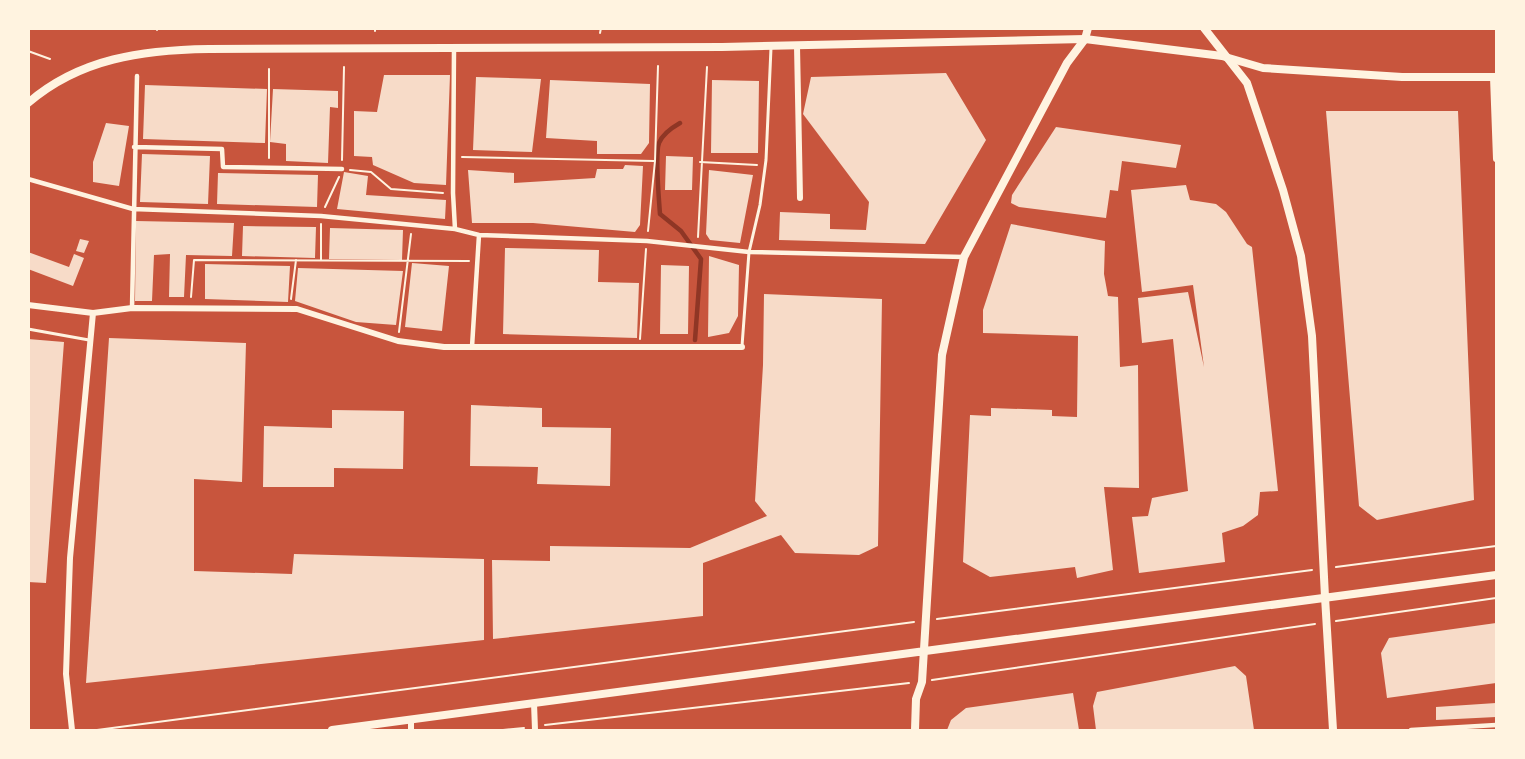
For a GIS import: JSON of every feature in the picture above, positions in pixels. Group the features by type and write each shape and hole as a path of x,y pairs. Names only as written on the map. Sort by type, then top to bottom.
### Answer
{"main road":[{"path":"915,730 916,699 922,682 927,621 942,355 964,257 1067,63 1085,39 1088,28"},
{"path":"1204,30 1222,56 1246,83 1281,185 1301,256 1312,336 1326,597"},
{"path":"332,730 1497,575"}],"street":[{"path":"28,103 65,76 109,59 156,50 797,46 1085,39 1222,56 1263,68 1402,77 1495,77 1497,159"},
{"path":"797,46 800,198"},
{"path":"454,48 453,193 455,229"},
{"path":"132,308 137,76"},
{"path":"134,147 222,149 223,167 342,169"},
{"path":"28,179 133,209 321,216 455,229 479,235 697,245 749,252 964,257"},
{"path":"472,347 479,235"},
{"path":"28,305 93,314 132,308 290,309 398,340 444,347 742,347"},
{"path":"72,730 66,674 70,558 93,314"},
{"path":"1326,597 1325,622 1333,730"},
{"path":"534,704 534,728"},
{"path":"411,720 411,730"},
{"path":"1411,730 1497,724"}],"lane":[{"path":"742,347 749,252 760,205 765,165 771,46"},
{"path":"28,329 91,341"}],"path":[{"path":"600,33 601,28"},
{"path":"28,51 50,59"},
{"path":"640,348 655,161 658,66"},
{"path":"344,67 342,169 371,172 391,189 453,193"},
{"path":"697,245 707,67"},
{"path":"269,69 269,167"},
{"path":"453,156 655,161"},
{"path":"700,162 765,165"},
{"path":"398,340 412,225"},
{"path":"190,308 194,260 478,261"},
{"path":"290,309 296,260"},
{"path":"97,730 1497,546"},
{"path":"503,730 922,682 1497,598"}],"building":[{"path":"946,73 986,140 925,244 779,240 780,212 830,214 830,229 866,230 869,202 803,114 811,77"},
{"path":"384,75 450,75 446,185 414,183 373,165 372,157 354,156 354,111 377,112"},
{"path":"476,77 541,79 532,152 473,150"},
{"path":"550,80 650,84 649,143 641,154 597,154 597,141 546,138"},
{"path":"712,80 759,81 758,153 711,153"},
{"path":"145,85 267,89 265,143 143,139"},
{"path":"273,89 338,91 338,108 330,107 328,163 286,161 286,144 270,142"},
{"path":"1326,111 1458,111 1474,500 1377,520 1359,506"},
{"path":"106,123 129,126 119,186 93,182 93,162"},
{"path":"1056,127 1181,145 1176,168 1122,161 1118,191 1110,190 1106,218 1019,207 1011,203 1012,195"},
{"path":"142,154 210,156 208,204 140,202"},
{"path":"666,156 693,157 692,190 665,190"},
{"path":"625,165 643,166 640,225 635,232 533,223 472,223 468,170 514,173 514,183 595,178 597,169 623,169"},
{"path":"709,170 753,175 740,243 710,240 706,234"},
{"path":"344,172 368,176 366,195 446,200 445,219 337,209"},
{"path":"218,173 318,175 317,207 217,204"},
{"path":"1186,185 1190,200 1216,204 1226,212 1247,244 1252,247 1278,491 1260,492 1258,515 1243,526 1222,533 1225,562 1139,573 1132,517 1148,516 1152,498 1188,491 1173,339 1142,343 1138,298 1188,292 1204,367 1193,285 1142,292 1131,190"},
{"path":"136,221 234,223 232,256 186,255 184,297 169,297 170,254 154,255 152,301 135,301"},
{"path":"1011,224 1105,241 1104,274 1108,296 1118,297 1120,367 1138,365 1139,488 1104,487 1113,570 1077,578 1075,567 990,577 963,562 970,415 991,416 991,408 1052,410 1052,416 1077,417 1078,336 983,333 983,310"},
{"path":"243,226 316,227 315,258 242,256"},
{"path":"330,228 403,230 402,260 329,259"},
{"path":"80,239 89,241 84,253 76,251"},
{"path":"505,248 599,250 598,282 639,283 637,338 503,334"},
{"path":"28,252 69,267 74,254 84,258 73,286 28,269"},
{"path":"709,256 739,265 738,316 729,333 708,337"},
{"path":"412,263 449,266 442,331 405,327"},
{"path":"205,264 290,266 288,302 205,299"},
{"path":"661,265 689,266 688,334 660,334"},
{"path":"298,268 403,271 396,325 356,322 295,301"},
{"path":"764,294 882,299 878,546 859,555 795,553 781,535 703,563 703,616 493,639 492,560 550,561 550,546 690,548 767,516 755,501 763,365"},
{"path":"109,338 246,343 242,482 194,479 194,571 292,574 294,554 484,559 484,640 86,683"},
{"path":"28,339 64,342 46,583 28,582"},
{"path":"471,405 542,408 542,427 611,428 610,486 537,484 538,467 470,466"},
{"path":"332,410 404,411 403,469 334,468 334,487 263,487 264,426 332,428"},
{"path":"1496,623 1496,683 1387,698 1381,653 1389,638"},
{"path":"1235,666 1246,676 1254,730 1096,730 1093,706 1097,692"},
{"path":"1073,693 1079,730 947,730 951,720 966,708"},
{"path":"1496,703 1496,717 1436,720 1436,707"}],"waterway":[{"path":"680,123 665,134 659,143 657,167 660,214 681,231 701,259 695,340"}]}
